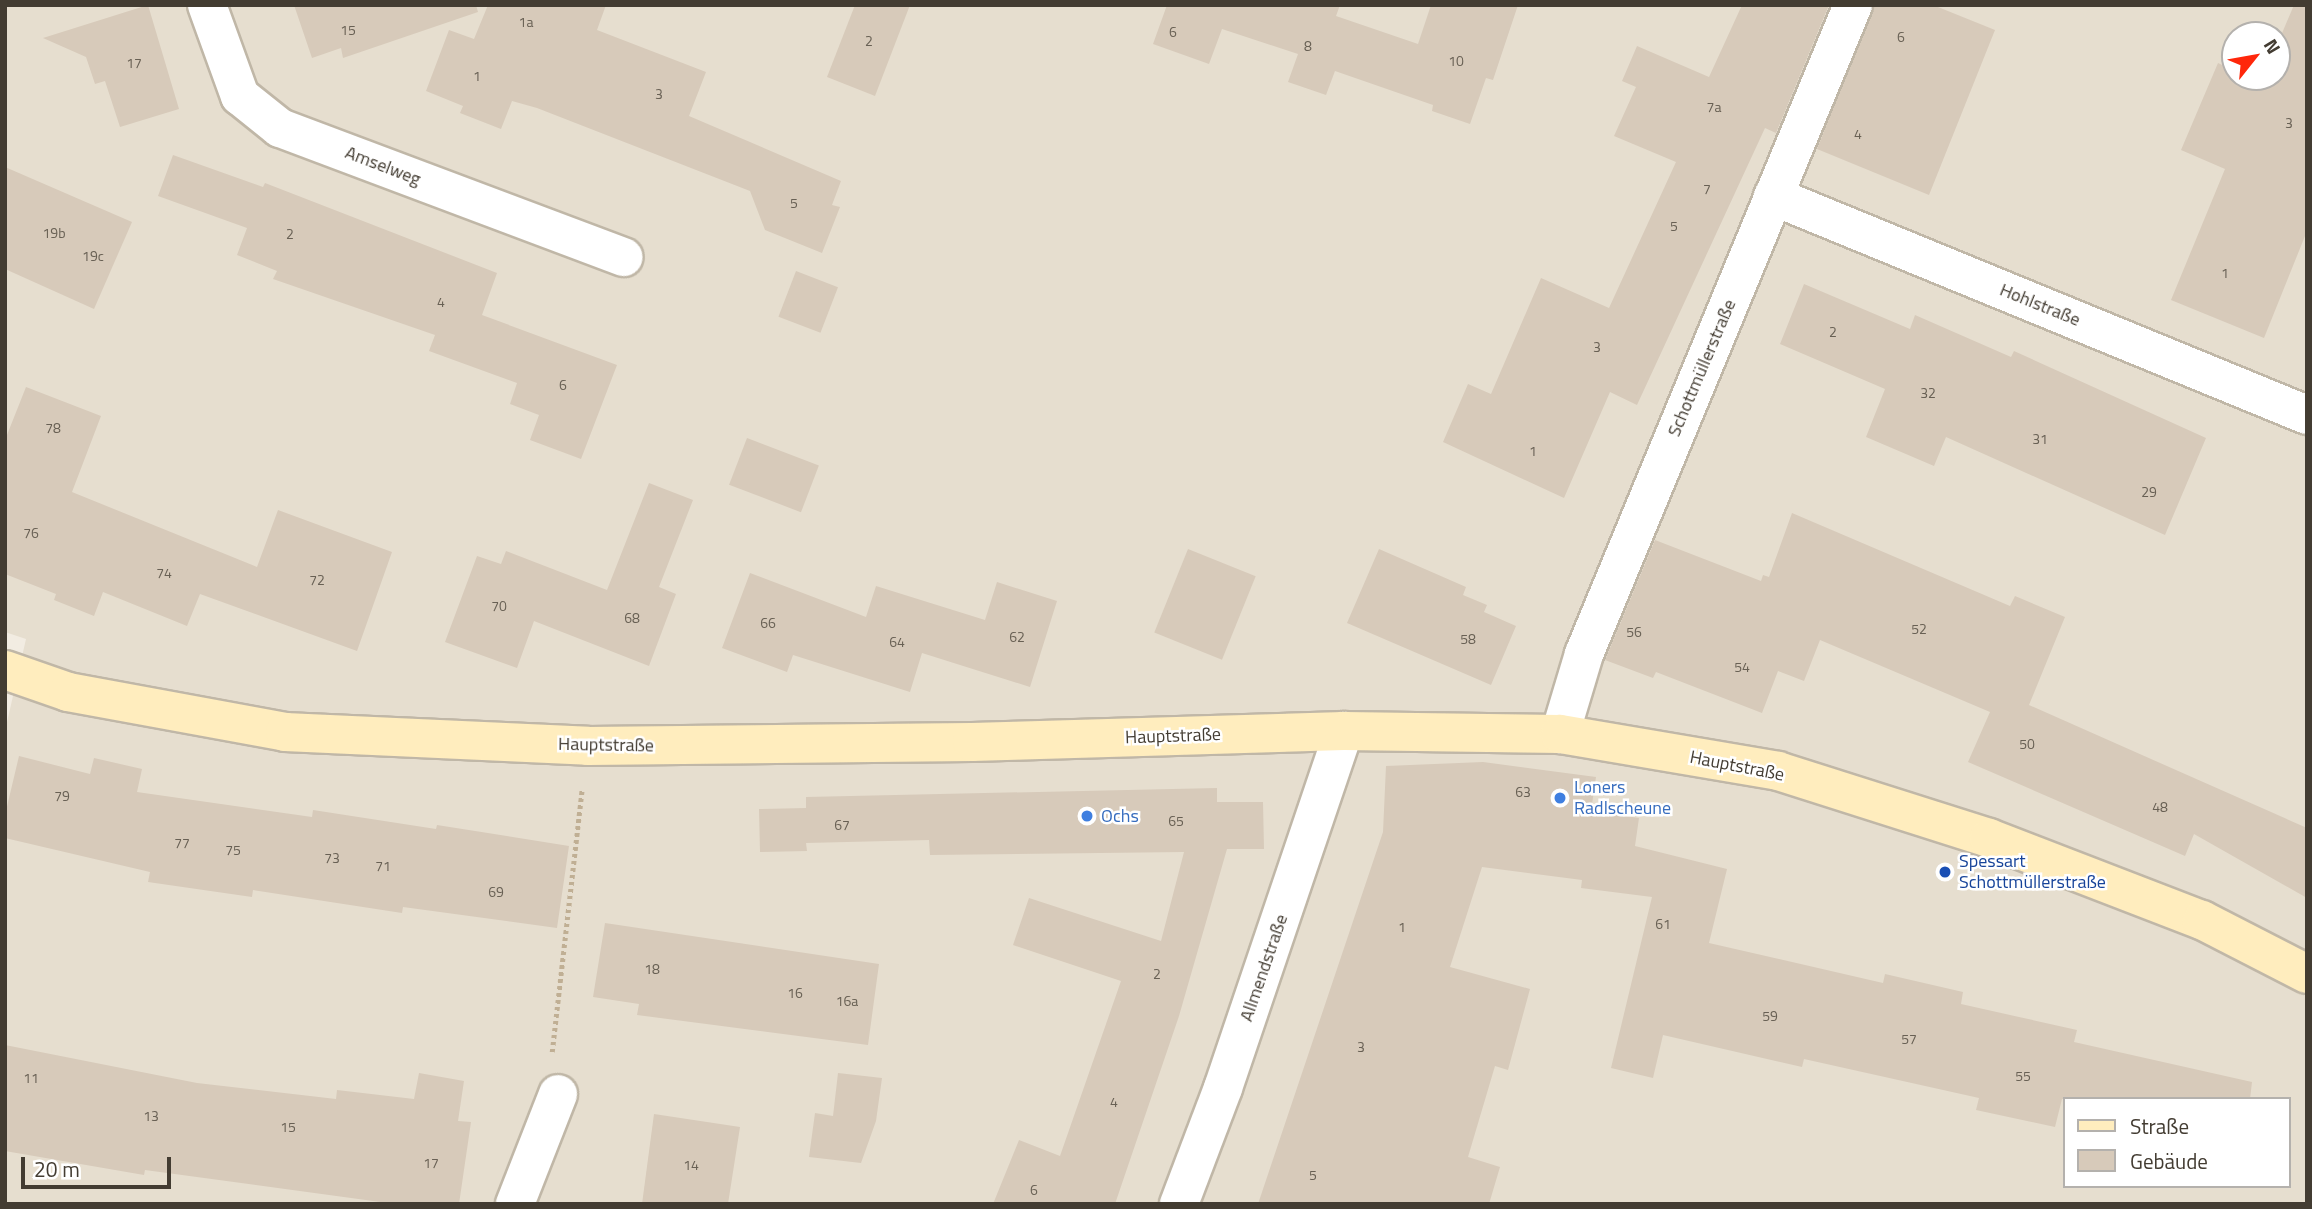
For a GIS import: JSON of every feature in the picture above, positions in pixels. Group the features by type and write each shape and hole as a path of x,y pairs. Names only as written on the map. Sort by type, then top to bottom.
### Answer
{"street":[{"name":"Amselweg","path":"207,5 240,96 280,128 624,257"},
{"name":"Schottmüllerstraße","path":"1560,734 1584,654 1853,5"},
{"name":"Hohlstraße","path":"1773,196 2307,415"},
{"name":"Hauptstraße","path":"5,670 68,692 285,732 574,746 972,742 1344,731 1560,734 1778,771 1989,838 2202,920 2307,974"},
{"name":"Allmendstraße","path":"1178,1204 1223,1088 1344,731"},
{"path":"515,1204 558,1094"}],"path":[{"path":"558,1094 551,1055 583,783"}],"shaded area":[{"path":"5,5 2307,5 2307,1204 5,1204 5,731 26,639 5,632"}],"building":[{"path":"148,5 179,109 120,127 105,81 95,84 86,57 43,38"},
{"path":"294,5 476,5 478,12 343,58 341,48 312,58"},
{"path":"488,5 606,5 597,30 706,72 689,116 841,181 832,205 840,207 822,253 765,230 750,191 537,108 512,101 501,129 460,113 463,106 426,91 449,30 474,39"},
{"path":"855,5 910,5 875,96 827,77"},
{"path":"1167,5 1340,5 1336,16 1418,44 1431,5 1518,5 1493,80 1486,78 1470,124 1432,111 1433,105 1335,71 1326,95 1288,82 1298,54 1222,29 1209,64 1153,44"},
{"path":"1742,5 1829,5 1776,133 1765,128 1637,405 1610,392 1564,498 1443,442 1468,384 1491,394 1541,278 1609,308 1676,162 1614,136 1636,87 1622,81 1637,46 1709,77"},
{"path":"1874,5 1933,5 1995,30 1929,195 1817,149"},
{"path":"2294,5 2307,5 2307,231 2264,338 2171,300 2225,169 2181,150 2218,63 2221,64 2221,91 2291,91 2291,21 2287,21"},
{"path":"173,155 263,187 265,183 497,273 482,315 617,365 581,459 530,440 539,415 510,404 517,383 429,351 435,335 273,279 277,271 237,255 247,228 158,196"},
{"path":"5,167 132,222 94,309 5,269"},
{"path":"796,271 838,287 820,333 778,317"},
{"path":"1804,284 1910,329 1915,315 2011,357 2014,351 2206,438 2165,535 1946,437 1934,466 1866,437 1885,389 1780,344"},
{"path":"26,387 101,416 72,492 257,567 278,510 392,552 357,651 200,594 187,626 103,592 94,616 54,600 56,594 5,574 5,440"},
{"path":"747,438 819,466 801,512 729,485"},
{"path":"649,483 693,500 659,587 676,594 649,666 534,621 517,668 445,642 477,556 501,564 506,551 607,590"},
{"path":"1792,513 2010,606 2015,596 2065,617 2029,705 2307,828 2307,898 2194,834 2185,856 1968,762 1990,712 1820,640 1804,681 1778,671 1762,713 1656,672 1653,678 1605,660 1655,540 1761,581 1763,575 1769,577"},
{"path":"1188,549 1256,576 1222,660 1154,632"},
{"path":"1379,549 1466,587 1463,595 1487,605 1484,612 1516,626 1491,685 1347,623"},
{"path":"750,573 866,617 876,586 985,620 997,582 1057,601 1030,687 922,653 910,692 793,655 787,672 722,648"},
{"path":"19,756 90,774 94,758 142,769 137,792 312,817 313,810 436,829 437,825 569,846 557,928 403,907 402,913 253,890 252,897 148,882 150,872 5,838 5,815"},
{"path":"1483,762 1596,777 1591,811 1639,818 1635,846 1727,869 1709,943 1883,983 1885,974 1963,992 1961,1004 2077,1030 2074,1042 2252,1082 2250,1097 2064,1097 2055,1127 1976,1110 1979,1098 1804,1059 1802,1067 1663,1035 1653,1078 1611,1068 1652,897 1581,888 1582,880 1482,867 1450,967 1530,989 1508,1070 1495,1066 1468,1157 1500,1167 1489,1204 1258,1204 1383,832 1386,766"},
{"path":"1217,788 1217,802 1263,802 1264,849 1227,849 1179,1016 1115,1204 993,1204 1019,1140 1060,1156 1121,981 1013,945 1029,898 1161,941 1184,852 930,855 929,840 806,843 807,851 760,852 759,809 806,808 806,797"},
{"path":"605,923 879,964 868,1045 637,1015 639,1004 593,997"},
{"path":"5,1045 197,1083 336,1099 337,1090 414,1099 419,1073 464,1081 458,1121 471,1122 459,1204 395,1204 145,1170 144,1175 5,1151"},
{"path":"838,1073 882,1078 876,1121 861,1163 809,1157 815,1113 833,1116"},
{"path":"654,1114 740,1127 728,1204 642,1204"}],"place":[{"name":"Loners Radlscheune","path":"1560,798"},
{"name":"Ochs","path":"1087,816"},
{"name":"Spessart Schottmüllerstraße","path":"1945,872"}]}
